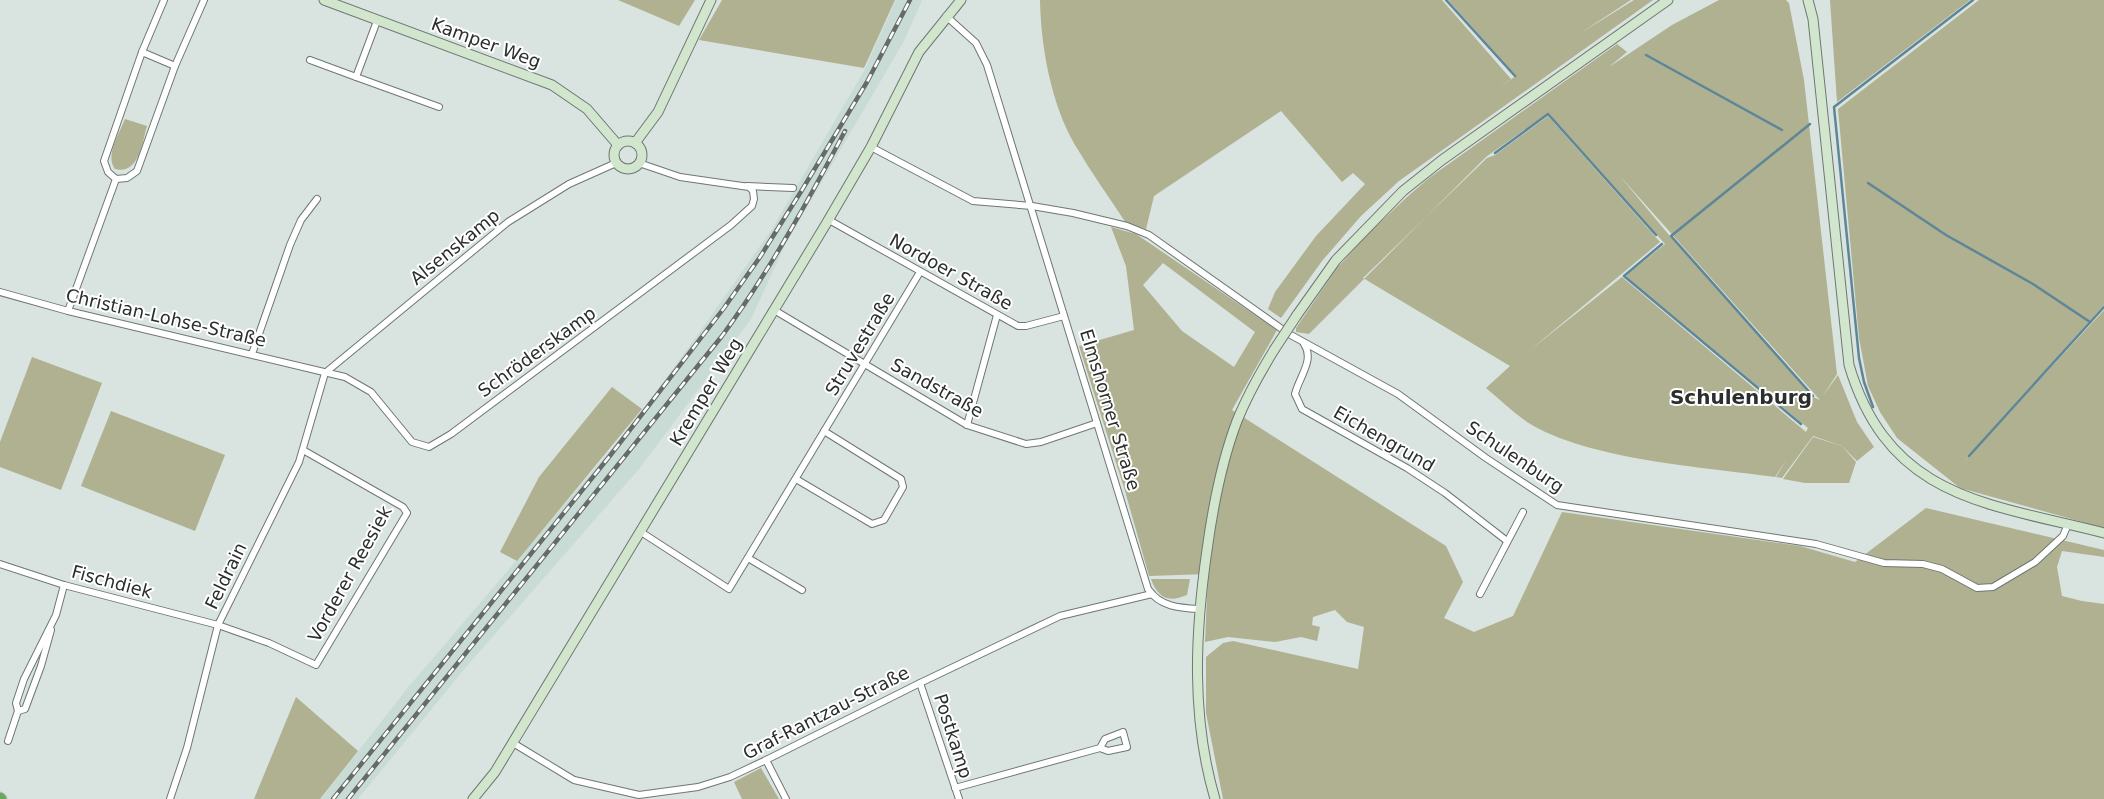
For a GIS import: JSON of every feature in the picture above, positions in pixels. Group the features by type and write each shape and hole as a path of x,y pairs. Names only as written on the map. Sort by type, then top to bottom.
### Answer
{"street":[{"path":"164,0 142,52 104,161 108,172 116,179 127,178 138,172 175,66 204,0"},
{"name":"Kamper Weg","path":"324,0 552,85 587,109 618,145"},
{"path":"635,143 662,105 711,0"},
{"name":"Kremper Weg","path":"473,799 495,772 829,220 871,147 913,61 960,0"},
{"path":"1215,799 1198,697 1199,609 1214,503 1223,465 1237,422 1253,385 1297,315 1336,260 1403,192 1545,86 1668,0"},
{"path":"1808,0 1813,19 1849,365 1854,384 1871,420 1891,448 1927,478 1965,497 2104,533"},
{"name":"Elmshorner Straße","path":"946,16 976,43 984,57 1152,594"},
{"path":"356,77 377,21"},
{"path":"142,52 175,66"},
{"path":"310,60 439,107"},
{"path":"625,141 635,143 642,152 639,163 628,169 621,167 616,163 614,153 618,145 625,141"},
{"name":"Schulenburg","path":"871,147 973,201 1032,206 1108,221 1149,235 1303,343 1398,394 1486,458 1557,505 1816,544 1884,563 1923,564 1942,569 1977,588 1994,587 2035,562 2063,536 2068,524"},
{"name":"Alsenskamp","path":"324,373 508,222 569,184 616,163"},
{"path":"639,163 680,176 748,187 793,188"},
{"path":"68,311 116,179"},
{"name":"Schröderskamp","path":"324,373 345,377 365,388 374,396 412,442 425,447 434,446 731,225 752,206 754,200 748,187"},
{"path":"252,354 290,245 301,220 317,198"},
{"name":"Nordoer Straße","path":"829,220 997,315 1022,327 1064,316"},
{"name":"Struvestraße","path":"641,532 729,589 920,272"},
{"name":"Christian-Lohse-Straße","path":"0,292 68,311 252,354 324,373"},
{"name":"Sandstraße","path":"774,310 967,425 1026,444 1041,442 1097,423"},
{"path":"967,425 997,315"},
{"name":"Eichengrund","path":"1303,343 1309,353 1308,362 1295,394 1302,409 1406,468 1445,493 1507,541"},
{"name":"Feldrain","path":"170,799 187,748 218,625 303,450 324,373"},
{"path":"796,479 872,524 884,520 903,487 901,479 824,431"},
{"name":"Vorderer Reesiek","path":"218,625 269,643 316,664 407,513 403,507 303,450"},
{"path":"1480,594 1523,512"},
{"path":"748,558 802,590"},
{"name":"Fischdiek","path":"0,564 64,585 218,625"},
{"path":"18,711 25,708 31,695 64,585"},
{"path":"1152,594 1167,605 1199,609"},
{"name":"Graf-Rantzau-Straße","path":"512,743 574,780 639,795 698,787 730,777 766,760 920,682 1060,616 1152,594"},
{"path":"8,741 18,711 16,703 24,680 56,614"},
{"name":"Postkamp","path":"920,682 959,799"},
{"path":"955,788 1027,766 1100,748"},
{"path":"766,760 786,799"}],"shaded area":[{"path":"896,0 922,0 904,41 786,243 751,319 639,469 466,667 358,799 321,799 406,690 631,426 699,333 772,229 865,69"}],"green space":[{"path":"618,0 695,0 679,26"},
{"path":"722,0 895,0 864,68 699,40"},
{"path":"1040,0 1442,0 1511,79 1498,88 1516,76 1448,0 1631,0 1579,34 1634,0 1653,0 1399,181 1361,216 1322,261 1281,318 1268,309 1275,292 1316,236 1365,184 1353,173 1342,182 1281,111 1154,196 1146,229 1126,223 1075,145 1060,111 1045,56"},
{"path":"1719,0 1786,0 1789,3 1804,80 1837,374 1823,396 1838,375 1857,422 1874,447 1857,461 1842,446 1813,436 1782,478 1776,477 1787,459 1775,477 1647,460 1613,453 1552,435 1527,422 1511,410 1486,388 1510,366 1364,279 1309,334 1296,332 1296,328 1337,268 1368,234 1407,197 1429,178 1617,44 1627,52 1609,67 1672,25","holes":["1548,113 1665,244 1627,275 1627,277 1808,428 1806,432 1622,277 1529,351 1660,242 1548,116 1495,155 1487,158 1425,218 1486,157","1619,175 1820,400 1813,397 1669,235"]},
{"path":"1830,0 1970,0 1837,102"},
{"path":"1979,0 2104,0 2104,305 1960,466 2104,310 2104,528 1960,488 1897,438 1880,412 1868,386 1859,338 1838,109"},
{"path":"125,119 147,126 138,156 134,163 123,170 115,169 112,163 112,151"},
{"path":"1111,227 1136,234 1277,330 1232,410 1446,546 1463,582 1444,618 1474,632 1513,616 1562,512 1800,546 1855,562 1926,508 2104,550 2104,557 2062,551 2057,567 2062,596 2104,604 2104,799 1223,799 1206,713 1206,657 1223,643 1233,641 1358,669 1364,627 1347,622 1335,610 1313,617 1312,625 1320,627 1317,641 1301,637 1275,642 1228,637 1205,642 1208,574 1149,576 1125,491 1079,346 1134,330 1126,266","holes":["1163,263 1255,332 1234,367 1182,331 1143,285"]},
{"path":"32,357 102,383 61,490 0,467 0,442"},
{"path":"612,387 642,409 517,561 500,552 539,477"},
{"path":"111,411 225,455 195,531 81,486"},
{"path":"1813,437 1842,446 1856,462 1849,483 1805,483 1783,479"},
{"path":"1151,579 1190,579 1187,595 1174,599 1164,597 1157,591"},
{"path":"296,697 358,751 320,799 254,799"},
{"path":"761,768 779,799 742,799 734,782"}],"waterway":[{"path":"1446,0 1515,76"},
{"path":"1873,407 1864,382 1859,358 1834,107 1973,0"},
{"path":"1646,55 1782,130"},
{"path":"1495,153 1548,114 1656,235"},
{"path":"1810,124 1671,236 1813,396"},
{"path":"1868,183 1946,235 2033,284 2090,322"},
{"path":"1662,244 1624,276 1801,424"},
{"path":"1969,456 2104,307"}],"railway":[{"path":"333,799 609,457 724,308 760,257 802,190 867,82 910,0"},
{"path":"348,799 722,336 756,287 787,236 845,131"}],"district":[{"name":"Schulenburg","path":"1741,397"}]}
